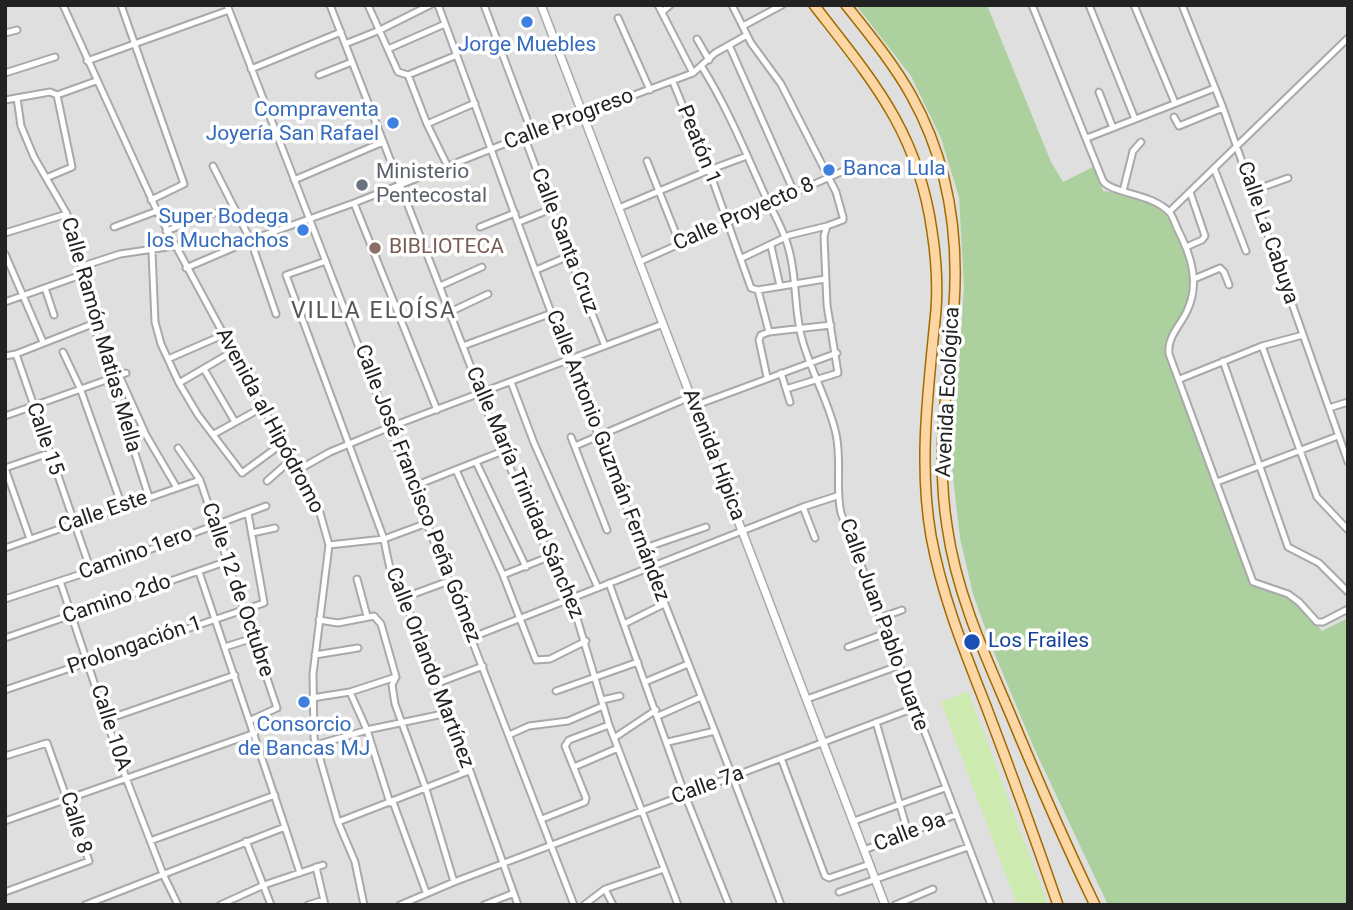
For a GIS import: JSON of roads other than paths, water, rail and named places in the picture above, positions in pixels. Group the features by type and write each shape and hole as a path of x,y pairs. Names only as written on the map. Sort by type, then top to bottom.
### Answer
{"main road":[{"path":"814,5 890,107 906,136 927,197 937,283 929,373 926,494 937,568 947,606 1023,804 1058,905"},
{"name":"Avenida Ecológica","path":"846,5 911,96 940,164 948,195 955,254 954,307 942,438 947,527 963,598 992,675 1095,905"}],"street":[{"name":"Avenida al Hipódromo","path":"63,5 166,231 320,513 328,545 312,698 316,745 338,822 355,862 364,905"},
{"path":"121,5 184,184 151,200"},
{"name":"Calle María Trinidad Sánchez","path":"330,5 503,451 570,598 586,641 614,738 678,905"},
{"path":"368,5 398,72 408,75 457,55"},
{"path":"345,44 430,5"},
{"name":"Calle Antonio Guzmán Fernández","path":"438,5 569,360 649,568 734,777 781,905"},
{"path":"484,5 532,133"},
{"name":"Avenida Hípica","path":"541,5 885,905"},
{"path":"658,5 693,73"},
{"path":"663,12 670,5"},
{"path":"732,5 747,35 781,84 838,197 843,220 790,235 742,258"},
{"path":"743,26 782,5"},
{"path":"1032,5 1106,185 1143,196 1169,212 1186,247 1194,279 1193,297 1168,345 1170,355 1254,582 1288,594 1317,622 1348,609"},
{"path":"1089,5 1136,119"},
{"path":"1134,5 1175,103"},
{"name":"Calle La Cabuya","path":"1182,5 1237,146 1348,462"},
{"path":"87,61 136,45 228,8"},
{"name":"Calle José Francisco Peña Gómez","path":"228,8 574,905"},
{"path":"618,18 650,90"},
{"path":"388,49 445,24"},
{"path":"5,33 17,30"},
{"path":"251,69 341,32"},
{"name":"Calle Progreso","path":"186,268 524,136 673,82 693,73 715,53 747,35"},
{"path":"1169,212 1348,38"},
{"path":"697,39 709,60"},
{"path":"729,45 794,192"},
{"path":"5,73 55,57"},
{"path":"319,75 352,62"},
{"name":"Calle Juan Pablo Duarte","path":"702,67 731,119 786,239 795,283 799,328 809,363 836,433 840,462 837,496 841,513 991,905"},
{"path":"408,75 427,124 448,167"},
{"path":"5,100 55,94 96,81"},
{"name":"Peatón 1","path":"673,82 709,170 751,288 758,290"},
{"path":"1087,138 1215,88"},
{"path":"1099,92 1113,128"},
{"path":"46,178 72,167 55,94"},
{"name":"Calle Ramón Matias Mella","path":"17,98 21,126 34,157 67,214 83,266 109,377 149,497"},
{"path":"427,124 475,103"},
{"path":"1174,117 1180,126 1223,108"},
{"name":"Calle Santa Cruz","path":"524,136 605,346"},
{"path":"294,180 383,142"},
{"path":"1124,191 1133,151 1141,142"},
{"path":"619,208 747,156"},
{"path":"647,161 680,244"},
{"path":"213,166 223,181 251,241 276,314"},
{"name":"Calle Proyecto 8","path":"639,262 850,167"},
{"path":"1214,168 1246,251"},
{"path":"1252,191 1288,178"},
{"path":"1186,247 1205,236 1189,192"},
{"path":"354,203 437,410"},
{"path":"519,222 551,209"},
{"path":"114,227 156,211"},
{"path":"166,231 214,213"},
{"path":"480,227 515,213"},
{"path":"5,233 67,214"},
{"path":"786,389 838,373 825,279 824,236 827,226"},
{"path":"83,266 120,254 174,246"},
{"path":"771,246 780,286"},
{"path":"152,251 155,322 161,344 198,415 242,473 283,443"},
{"path":"5,254 43,342"},
{"path":"536,270 569,256"},
{"name":"Calle Orlando Martínez","path":"326,261 285,275 384,539 389,569 400,599 419,628 518,905"},
{"path":"440,286 482,267"},
{"path":"1194,279 1220,268 1229,285"},
{"path":"5,302 84,274"},
{"path":"769,332 758,290 825,279"},
{"path":"45,288 54,315"},
{"path":"450,312 488,294"},
{"path":"463,346 552,313"},
{"path":"5,356 95,323"},
{"path":"298,470 390,428 663,324"},
{"path":"767,377 759,340 761,335 831,325"},
{"path":"168,359 223,335"},
{"path":"1180,379 1262,346 1303,335"},
{"path":"1262,346 1317,497 1348,530"},
{"path":"63,352 80,388 122,506"},
{"path":"179,383 232,352"},
{"path":"694,406 837,353"},
{"name":"Calle 15","path":"16,354 91,571"},
{"path":"1223,361 1288,547 1319,563 1348,592"},
{"path":"204,369 235,422"},
{"path":"5,416 126,373"},
{"path":"781,373 790,402"},
{"path":"119,375 146,435 177,488"},
{"path":"511,382 534,443 598,588"},
{"path":"575,446 690,397"},
{"path":"1329,408 1348,401"},
{"path":"214,434 263,407"},
{"path":"1217,482 1338,436"},
{"path":"572,437 607,530"},
{"name":"Calle 12 de Octubre","path":"178,448 200,480 277,708 251,720"},
{"path":"412,487 503,451"},
{"path":"30,539 5,468 49,453"},
{"path":"267,481 292,459"},
{"path":"476,462 526,566"},
{"path":"456,470 503,575 536,660 550,659 586,641"},
{"name":"Calle Este","path":"5,548 200,480"},
{"path":"473,638 803,507 837,496"},
{"name":"Camino 1ero","path":"5,599 91,571 266,506"},
{"path":"803,507 815,538"},
{"path":"248,513 252,533 275,528"},
{"path":"328,545 384,539 427,523"},
{"path":"642,549 706,527"},
{"name":"Prolongación 1","path":"5,690 265,602 252,533"},
{"path":"503,575 551,556"},
{"name":"Camino 2do","path":"5,638 228,561"},
{"path":"199,572 251,720 300,873"},
{"path":"358,579 367,616"},
{"path":"400,599 449,580"},
{"name":"Calle 10A","path":"60,581 126,778 163,874 178,905"},
{"path":"609,583 685,795 729,905"},
{"path":"624,624 664,604"},
{"path":"880,618 902,610"},
{"path":"319,620 338,622 374,616 381,624 396,677 393,685 395,704 426,789 454,882"},
{"path":"848,647 886,633"},
{"path":"225,647 253,638"},
{"path":"315,654 358,648"},
{"path":"556,691 638,662"},
{"path":"645,682 688,664"},
{"path":"438,683 483,666"},
{"path":"807,699 898,666"},
{"path":"108,719 235,675"},
{"path":"312,698 350,692 396,677"},
{"path":"350,692 367,730 391,803 426,892"},
{"path":"509,735 529,726 568,721 620,696"},
{"path":"614,738 657,713 701,697"},
{"name":"Calle 7a","path":"400,905 426,892 914,708"},
{"path":"316,745 367,730 449,713"},
{"path":"876,722 908,833"},
{"path":"542,819 585,802 586,798 566,743 610,725"},
{"path":"668,742 715,731"},
{"path":"5,821 255,733"},
{"name":"Calle 8","path":"5,756 47,743 89,861 5,892"},
{"path":"574,767 618,748"},
{"path":"781,758 825,876 829,878 870,864"},
{"path":"338,822 469,771"},
{"path":"854,821 945,788"},
{"path":"150,841 275,794"},
{"name":"Calle 9a","path":"864,850 955,815"},
{"path":"85,905 285,827"},
{"path":"247,841 271,905"},
{"path":"838,892 968,847"},
{"path":"220,905 264,885 319,866 325,902 308,905"},
{"path":"584,905 605,889 664,869"},
{"path":"605,889 613,905"},
{"path":"895,905 933,889"},
{"path":"484,905 514,893"}],"place":[{"name":"Jorge Muebles","path":"527,22"},
{"name":"Compraventa Joyería San Rafael","path":"393,123"},
{"name":"Banca Lula","path":"829,170"},
{"name":"Ministerio Pentecostal","path":"362,185"},
{"name":"Super Bodega los Muchachos","path":"303,230"},
{"name":"BIBLIOTECA","path":"375,248"},
{"name":"Los Frailes","path":"972,642"},
{"name":"Consorcio de Bancas MJ","path":"304,702"}],"district":[{"name":"VILLA ELOÍSA","path":"374,312"}]}
